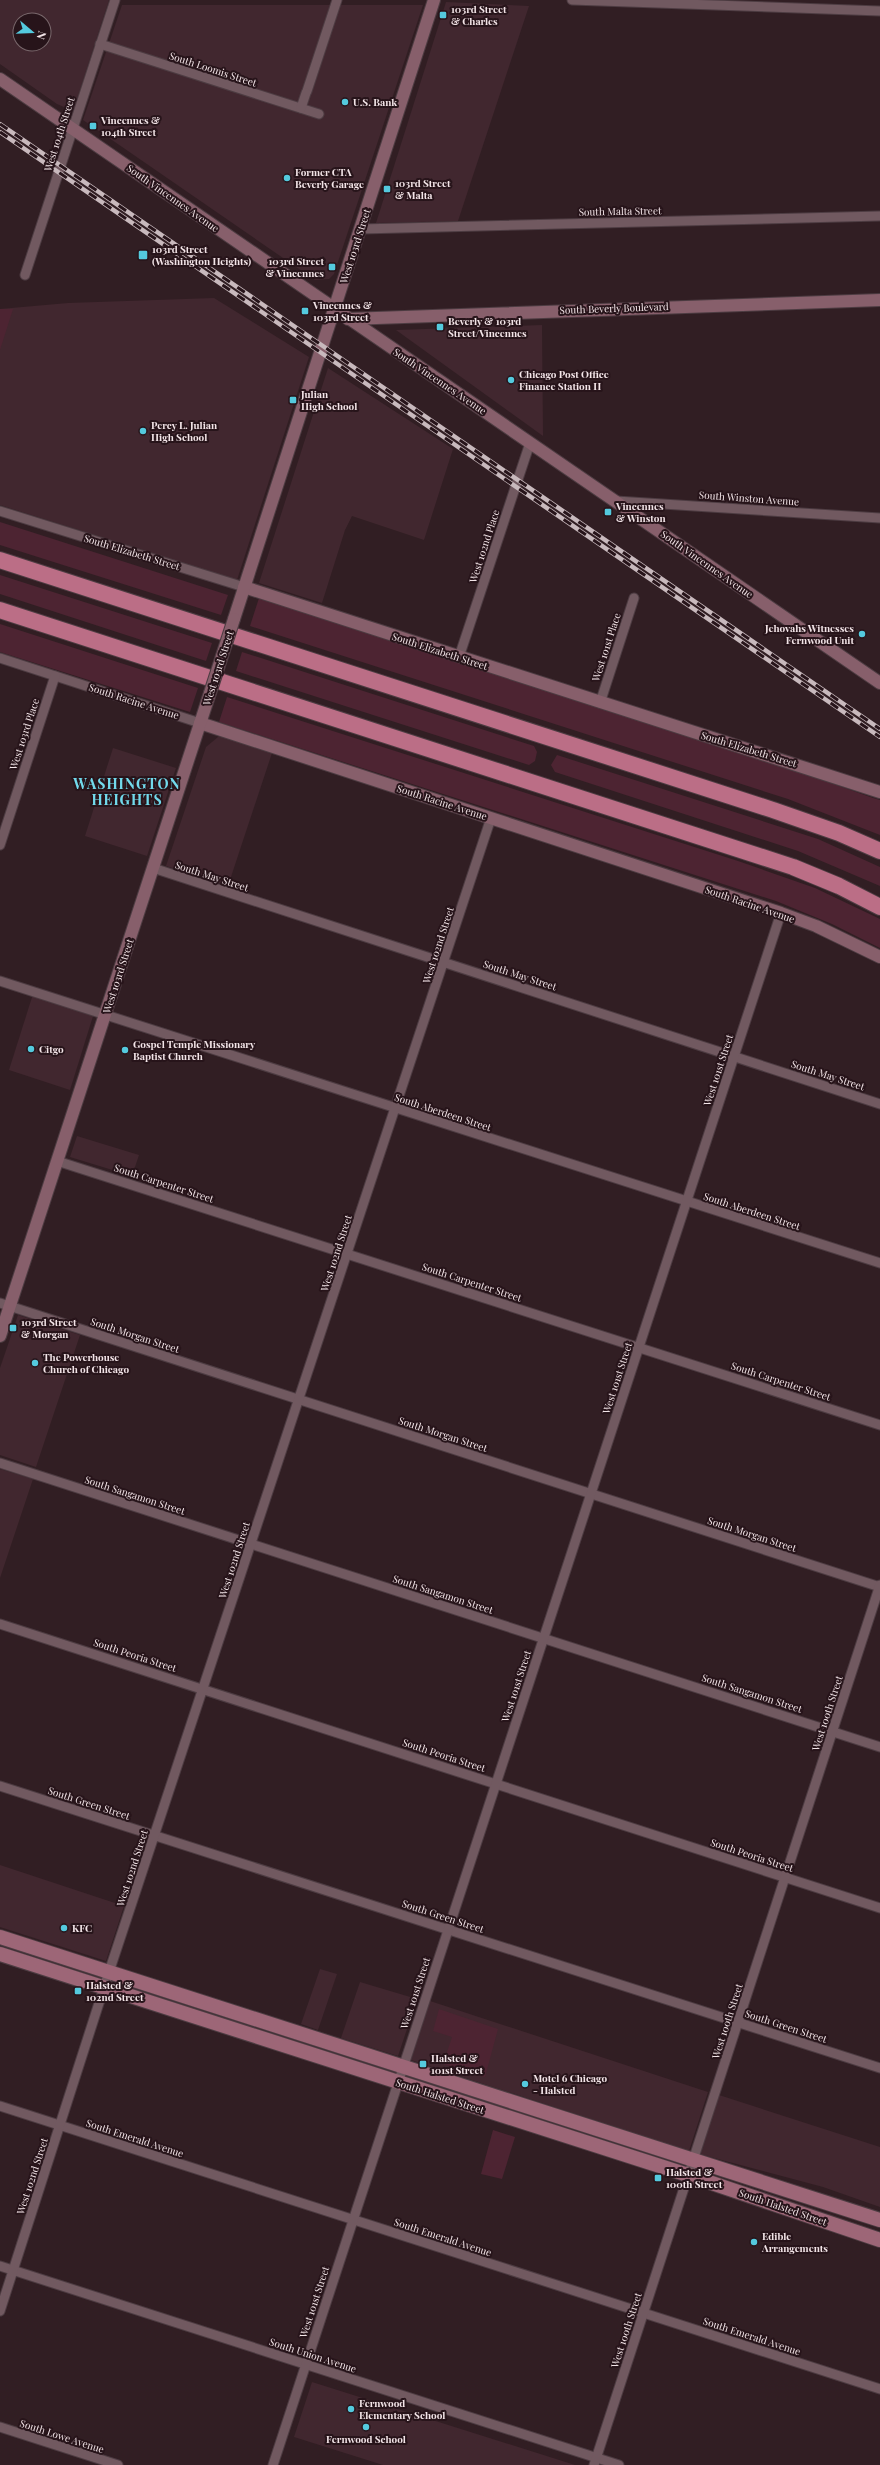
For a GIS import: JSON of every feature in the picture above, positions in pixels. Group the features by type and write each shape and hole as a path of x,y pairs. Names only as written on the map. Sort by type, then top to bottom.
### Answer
{"highway":[{"path":"0,560 773,810 880,850"},
{"path":"0,610 793,867 840,886 880,907"}],"main road":[{"name":"West 103rd Street","path":"0,1336 5,1304 57,1161 335,310 434,0"},
{"name":"South Vincennes Avenue","path":"0,79 348,319 880,682"},
{"name":"South Beverly Boulevard","path":"348,319 880,300"},
{"name":"South Elizabeth Street","path":"244,587 880,792"},
{"name":"South Racine Avenue","path":"200,723 816,926 880,957"},
{"name":"South Halsted Street","path":"0,1937 880,2220"},
{"name":"South Halsted Street","path":"0,1954 688,2175 880,2240"}],"street":[{"name":"West 104th Street","path":"25,275 114,0"},
{"path":"301,108 337,0"},
{"path":"572,0 880,11"},
{"name":"South Loomis Street","path":"100,44 319,114"},
{"name":"South Malta Street","path":"361,229 880,216"},
{"name":"West 102nd Place","path":"459,657 530,443"},
{"name":"South Winston Avenue","path":"616,501 880,518"},
{"name":"South Elizabeth Street","path":"0,511 244,587"},
{"name":"West 101st Place","path":"600,703 634,598"},
{"name":"South Racine Avenue","path":"0,658 200,723"},
{"name":"West 103rd Place","path":"0,846 55,676"},
{"name":"West 102nd Street","path":"0,2311 104,1987 491,818"},
{"name":"South May Street","path":"153,868 880,1104"},
{"name":"West 101st Street","path":"273,2465 447,1929 781,914"},
{"name":"South Aberdeen Street","path":"0,981 880,1264"},
{"name":"South Carpenter Street","path":"57,1161 880,1425"},
{"name":"South Morgan Street","path":"5,1304 880,1586"},
{"name":"South Sangamon Street","path":"0,1463 880,1747"},
{"name":"West 100th Street","path":"595,2461 880,1586"},
{"name":"South Peoria Street","path":"0,1624 203,1688 880,1908"},
{"name":"South Green Street","path":"0,1786 880,2068"},
{"name":"South Emerald Avenue","path":"0,2106 880,2389"},
{"name":"South Union Avenue","path":"0,2266 306,2364 595,2461 619,2465"},
{"name":"South Lowe Avenue","path":"0,2427 118,2465"}],"shaded area":[{"path":"0,0 109,0 73,111 57,104 0,64"},
{"path":"446,2 529,6 458,221 376,223"},
{"path":"122,5 423,5 334,274 329,279 315,280 83,120"},
{"name":"Percy L. Julian High School","path":"214,298 309,357 237,580 0,505 0,309 68,303"},
{"path":"0,309 13,309 0,350"},
{"path":"542,325 543,436 396,330"},
{"path":"328,368 453,449 424,540 352,516 345,530 322,603 259,583"},
{"path":"0,522 228,595 221,615 0,545"},
{"path":"0,575 212,643 206,661 0,594"},
{"path":"259,598 780,765 880,800 880,835 788,799 250,626"},
{"path":"0,624 198,688 190,712 0,652"},
{"path":"242,652 534,746 537,752 535,761 529,765 236,671"},
{"path":"227,697 738,861 815,888 880,919 880,948 832,924 776,901 219,722"},
{"path":"218,737 224,737 272,753 228,886 166,866 206,747"},
{"path":"113,748 176,768 147,856 85,836"},
{"path":"557,755 818,839 880,867 880,886 798,851 555,772 551,765"},
{"path":"33,994 94,1013 70,1090 9,1070"},
{"path":"77,1136 139,1155 132,1176 70,1157"},
{"path":"18,1315 80,1335 36,1467 0,1455 0,1368"},
{"path":"0,1469 33,1479 0,1578"},
{"path":"0,1865 124,1906 106,1961 0,1927"},
{"path":"320,1969 337,1974 318,2030 301,2024"},
{"path":"360,1982 417,1999 398,2056 341,2038"},
{"path":"430,2001 708,2092 689,2151 411,2060"},
{"path":"439,2009 498,2029 485,2077 443,2064 452,2037 433,2031"},
{"path":"719,2095 880,2147 880,2207 823,2187 699,2154"},
{"path":"493,2130 515,2137 502,2179 481,2174"},
{"name":"Fernwood Elementary School","path":"312,2382 575,2465 383,2465 294,2437"}],"railway":[{"path":"0,124 880,729"},
{"path":"0,132 880,737"}],"place":[{"name":"103rd Street & Charles","path":"443,15"},
{"name":"U.S. Bank","path":"345,102"},
{"name":"Vincennes & 104th Street","path":"93,126"},
{"name":"Former CTA Beverly Garage","path":"287,178"},
{"name":"103rd Street & Malta","path":"387,189"},
{"name":"103rd Street (Washington Heights)","path":"143,255"},
{"name":"103rd Street & Vincennes","path":"332,267"},
{"name":"Vincennes & 103rd Street","path":"305,311"},
{"name":"Beverly & 103rd Street/Vincennes","path":"440,327"},
{"name":"Chicago Post Office Finance Station H","path":"511,380"},
{"name":"Julian High School","path":"293,400"},
{"name":"Percy L. Julian High School","path":"143,431"},
{"name":"Vincennes & Winston","path":"608,512"},
{"name":"Jehovahs Witnesses Fernwood Unit","path":"862,634"},
{"name":"Citgo","path":"31,1049"},
{"name":"Gospel Temple Missionary Baptist Church","path":"125,1050"},
{"name":"103rd Street & Morgan","path":"13,1328"},
{"name":"The Powerhouse Church of Chicago","path":"35,1363"},
{"name":"KFC","path":"64,1928"},
{"name":"Halsted & 102nd Street","path":"78,1991"},
{"name":"Halsted & 101st Street","path":"423,2064"},
{"name":"Motel 6 Chicago - Halsted","path":"525,2084"},
{"name":"Halsted & 100th Street","path":"658,2178"},
{"name":"Edible Arrangements","path":"754,2242"},
{"name":"Fernwood Elementary School","path":"351,2409"},
{"name":"Fernwood School","path":"366,2427"}],"district":[{"name":"WASHINGTON HEIGHTS","path":"127,792"}]}
